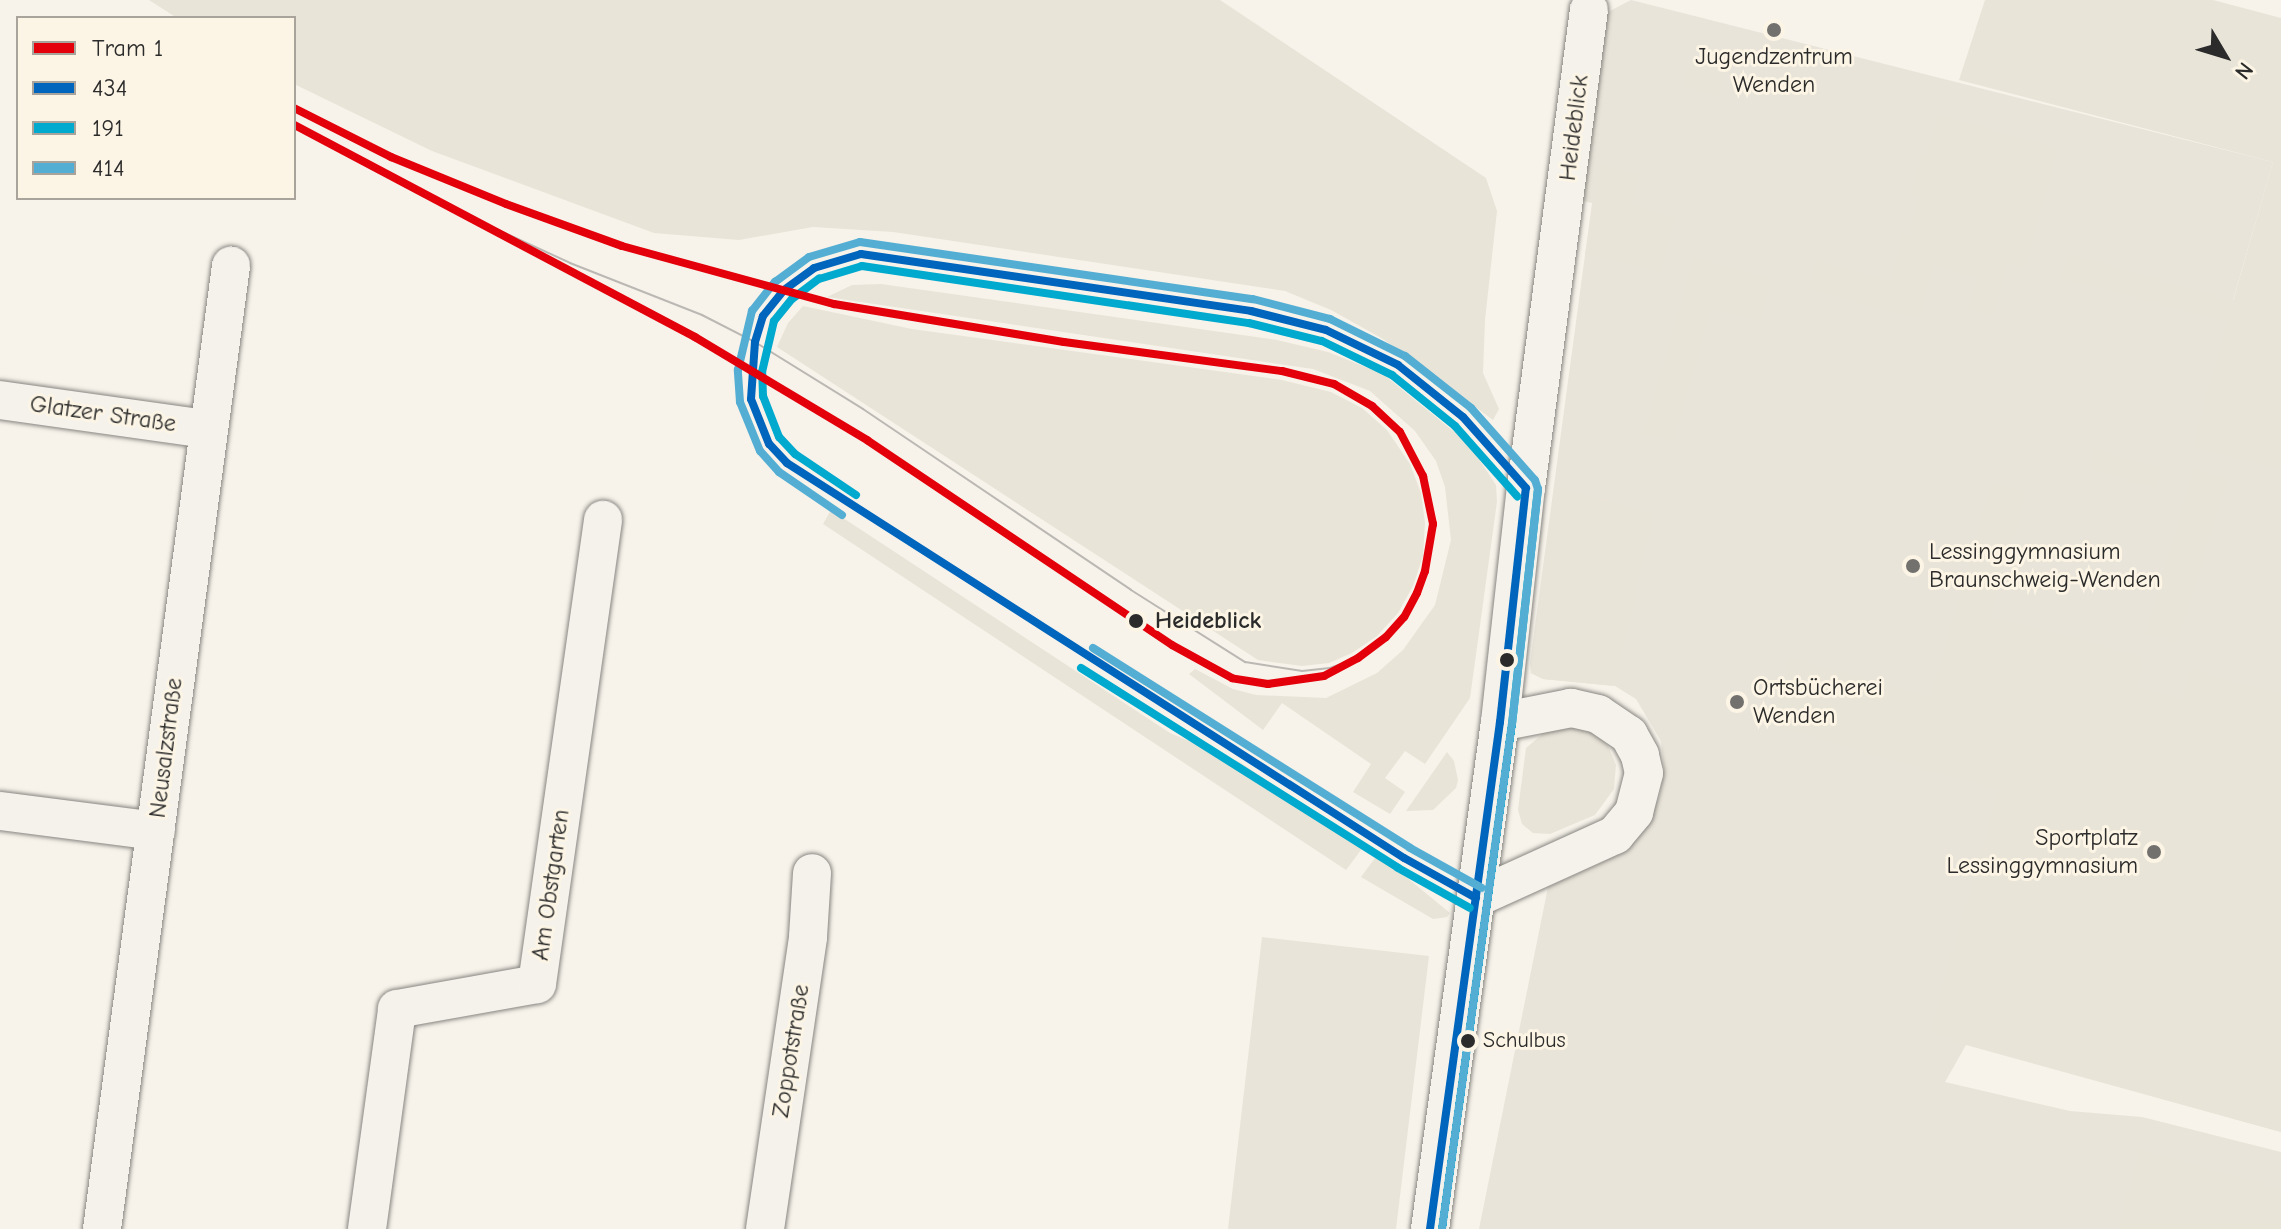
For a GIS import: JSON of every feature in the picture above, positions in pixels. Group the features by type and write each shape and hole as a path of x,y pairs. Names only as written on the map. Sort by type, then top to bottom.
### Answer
{"street":[{"name":"Heideblick","path":"1430,1229 1500,722 1526,488 1589,10"},
{"name":"Neusalzstraße","path":"102,1229 231,266"},
{"name":"Glatzer Straße","path":"0,400 207,429"},
{"name":"Am Obstgarten","path":"367,1229 397,1009 537,984 603,520"},
{"path":"1476,898 1615,835 1634,812 1644,773 1640,755 1629,735 1611,719 1598,714 1571,708 1500,722"},
{"path":"0,811 156,831"},
{"name":"Zoppotstraße","path":"765,1229 808,937 812,873"}],"shaded area":[{"path":"149,0 1220,0 1486,178 1497,211 1485,320 1483,373 1499,409 1493,420 1383,339 1331,310 1285,291 893,232 813,227 739,240 654,233 432,151 296,85 296,16 174,16"},
{"name":"Lessinggymnasium Braunschweig-Wenden","path":"1631,0 2273,162 2233,300 2281,314 2281,1132 1966,1045 1945,1082 2070,1111 2142,1117 2281,1152 2281,1229 1479,1229 1548,887 1605,861 1629,846 1650,819 1660,795 1664,767 1661,741 1636,699 1615,686 1543,679 1531,673 1530,663 1592,203 1579,200 1604,14"},
{"path":"1985,0 2213,0 2281,18 2281,470 2193,447 2227,322 2060,277 2069,254 2233,301 2273,162 1959,80"},
{"path":"1691,58 1726,68 1719,96 1683,86"},
{"path":"1939,115 2058,149 2025,268 2007,263 1993,316 1968,309 1978,277 1934,265 1918,319 1809,289 1817,260 1890,281 1902,235 1908,236 1919,197 1911,194 1922,154 1927,154"},
{"path":"1602,164 1639,176 1631,204 1675,218 1660,272 1585,254"},
{"path":"1694,257 1771,279 1760,322 1711,308 1673,442 1643,434"},
{"path":"881,284 1277,340 1328,352 1383,374 1469,444 1496,485 1497,502 1470,698 1425,764 1405,751 1385,778 1405,792 1390,814 1353,792 1371,764 1282,703 1263,730 1189,674 1195,669 1233,689 1256,695 1326,698 1377,673 1403,650 1435,605 1451,540 1445,487 1436,461 1415,431 1370,391 1313,369 827,297 852,285"},
{"path":"803,306 912,329 1282,380 1331,392 1362,408 1387,430 1410,464 1421,493 1425,523 1423,556 1413,586 1398,613 1377,636 1352,653 1329,663 1302,666 1258,660 777,347 788,323"},
{"path":"2095,449 2162,468 2156,488 2089,468"},
{"path":"2194,469 2227,479 2178,643 2146,634"},
{"name":"Sportplatz Lessinggymnasium","path":"1992,483 2026,492 1991,616 2144,657 2138,687 2182,698 2190,669 2281,694 2281,1132 1934,1035 1935,1029 1931,1028 1998,790 1770,725 1789,657 1931,697"},
{"path":"1555,486 1653,514 1615,686 1543,679 1531,673"},
{"path":"831,510 1170,733 1241,763 1364,846 1346,870 823,524"},
{"path":"1576,726 1594,733 1608,746 1616,765 1614,789 1595,815 1550,834 1533,833 1522,824 1518,810 1526,748 1546,731"},
{"path":"1447,752 1454,761 1458,780 1456,788 1433,810 1406,811"},
{"path":"1378,854 1450,913 1447,917 1433,919 1361,877"},
{"path":"1262,937 1429,956 1396,1229 1228,1229"},
{"path":"2140,1149 2281,1189 2281,1229 2118,1229"}],"tram line":[{"name":"1","path":"296,109 391,157 506,204 622,246 834,304 1064,342 1282,371 1334,384 1372,406 1400,432 1423,476 1433,524 1425,571 1417,593 1404,617 1386,637 1358,658 1324,676 1268,684 1232,678 1172,645 867,440 695,337 296,126"},
{"path":"442,204 570,263 702,315 755,342 863,409 1131,590 1245,662 1302,671 1330,668 1358,658"}],"transit line":[{"name":"414","path":"842,515 779,472 760,451 740,402 738,370 752,311 775,282 809,257 860,242 1253,299 1330,319 1405,356 1471,408 1535,480 1538,489 1512,723 1442,1229"},
{"name":"434","path":"1476,898 1404,858 787,463 769,444 751,399 755,342 763,316 784,290 814,268 861,254 1251,311 1326,330 1398,365 1463,417 1526,488"},
{"name":"191","path":"856,495 795,454 779,437 763,396 762,372 774,321 792,299 819,279 862,266 1249,323 1322,341 1392,375 1455,426 1517,496"},
{"name":"434","path":"1430,1229 1500,722 1526,488"},
{"name":"191","path":"1442,1229 1512,724 1538,489"},
{"name":"414","path":"1093,648 1410,848 1482,888"},
{"name":"191","path":"1081,668 1398,868 1470,908"}],"place":[{"name":"Jugendzentrum Wenden","path":"1774,30"},
{"name":"Lessinggymnasium Braunschweig-Wenden","path":"1913,566"},
{"name":"Heideblick","path":"1136,621"},
{"name":"Ortsbücherei Wenden","path":"1737,702"},
{"name":"Sportplatz Lessinggymnasium","path":"2154,852"},
{"name":"Schulbus","path":"1468,1041"}]}
